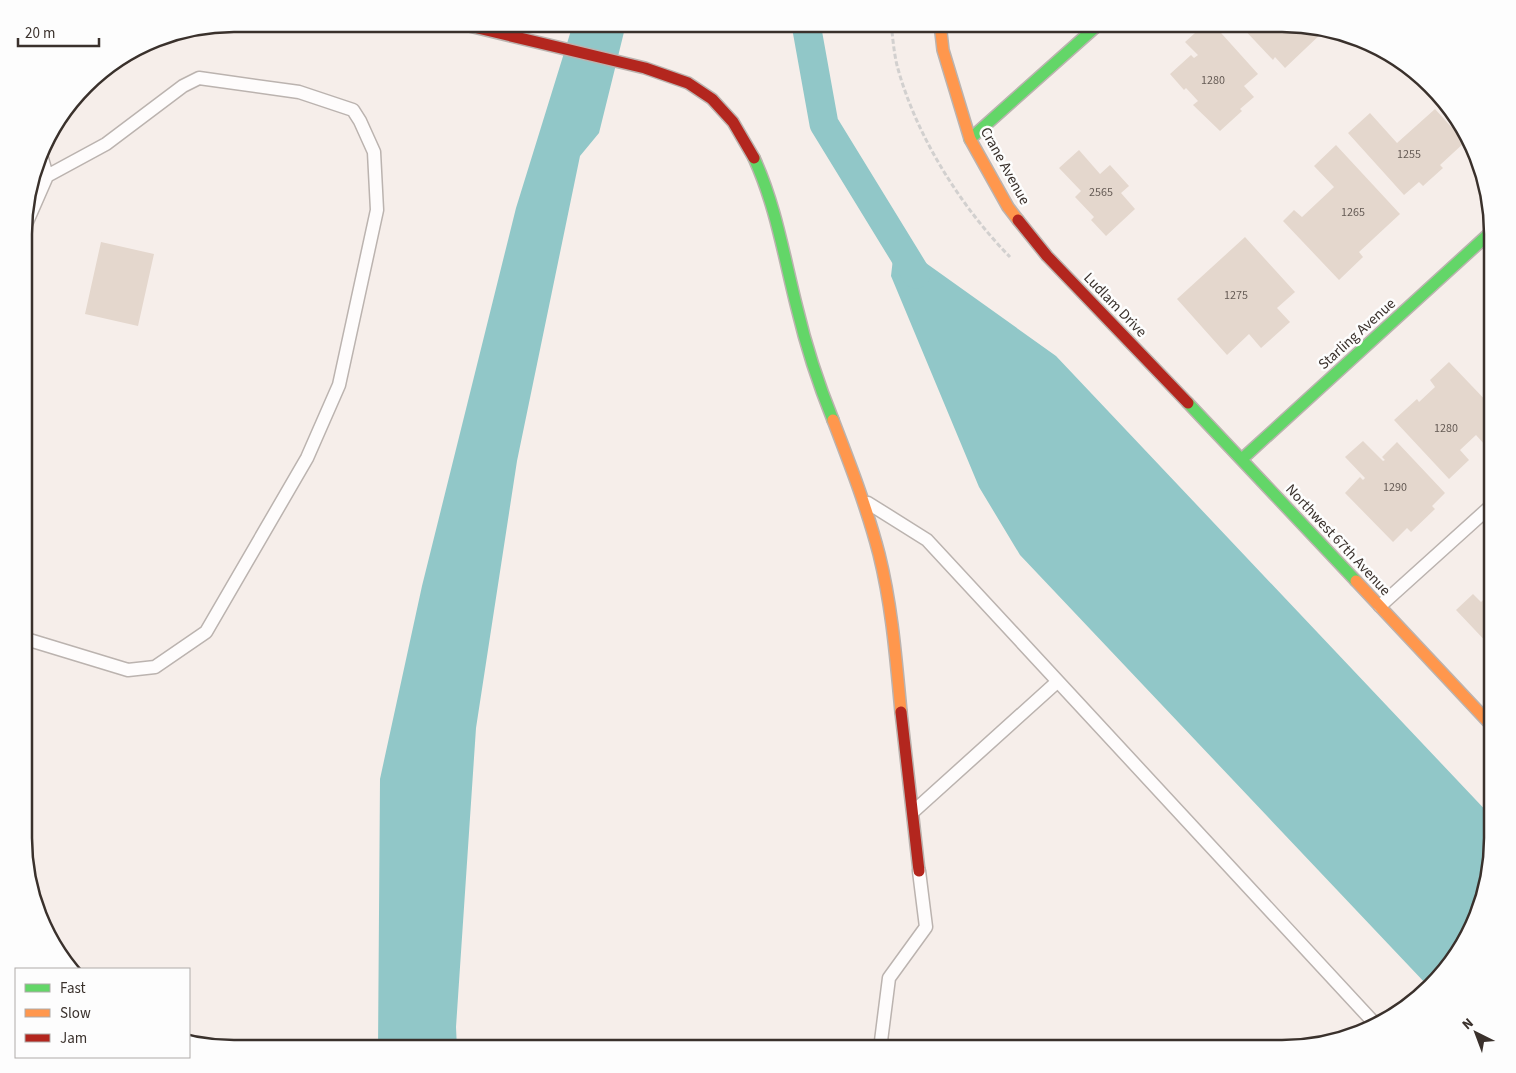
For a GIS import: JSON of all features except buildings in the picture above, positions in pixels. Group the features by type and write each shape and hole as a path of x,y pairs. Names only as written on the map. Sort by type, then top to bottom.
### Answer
{"street":[{"path":"500,33 633,65 678,79 700,89 724,110 749,142 769,194 812,366 864,500 878,553 890,608 919,871"},
{"name":"Crane Avenue","path":"941,33 943,50 970,139 1008,208 1047,256"},
{"path":"970,139 1089,33"},
{"name":"Starling Avenue","path":"1242,459 1484,238"},
{"name":"Ludlam Drive","path":"1047,256 1161,375"},
{"name":"Northwest 67th Avenue","path":"1161,375 1484,717"}],"lane":[{"path":"32,641 128,670 155,667 206,632 307,458 339,385 377,210 374,152 353,110 299,92 199,78 183,86 106,144 47,176 35,204"},
{"path":"44,166 47,176"},
{"path":"864,500 927,540 1371,1020"},
{"path":"1380,606 1484,512"},
{"path":"912,812 1057,682"},
{"path":"881,1040 889,978 926,927 919,871"}],"water":[{"path":"570,33 624,33 599,133 580,156 517,461 476,728 457,1040 378,1040 380,779 422,586 516,208"},
{"path":"895,241 1056,356 1484,809 1482,865 1473,904 1463,928 1450,951 1424,981 1020,555 979,487 891,276"}],"waterway":[{"path":"808,33 824,124 916,274"}],"traffic: fast":[{"path":"970,139 1089,33"},
{"path":"754,158 774,213 808,350 833,420"},
{"path":"1242,459 1484,238"},
{"path":"1188,403 1356,581"}],"traffic: slow":[{"path":"941,33 943,50 970,139 1008,207 1018,220"},
{"path":"833,420 864,503 879,554 890,613 901,712"},
{"path":"1356,581 1484,717"}],"traffic: jam":[{"path":"499,33 645,68 688,83 712,99 733,122 754,158"},
{"path":"1018,220 1047,256 1188,403"},
{"path":"901,712 919,871"}]}
